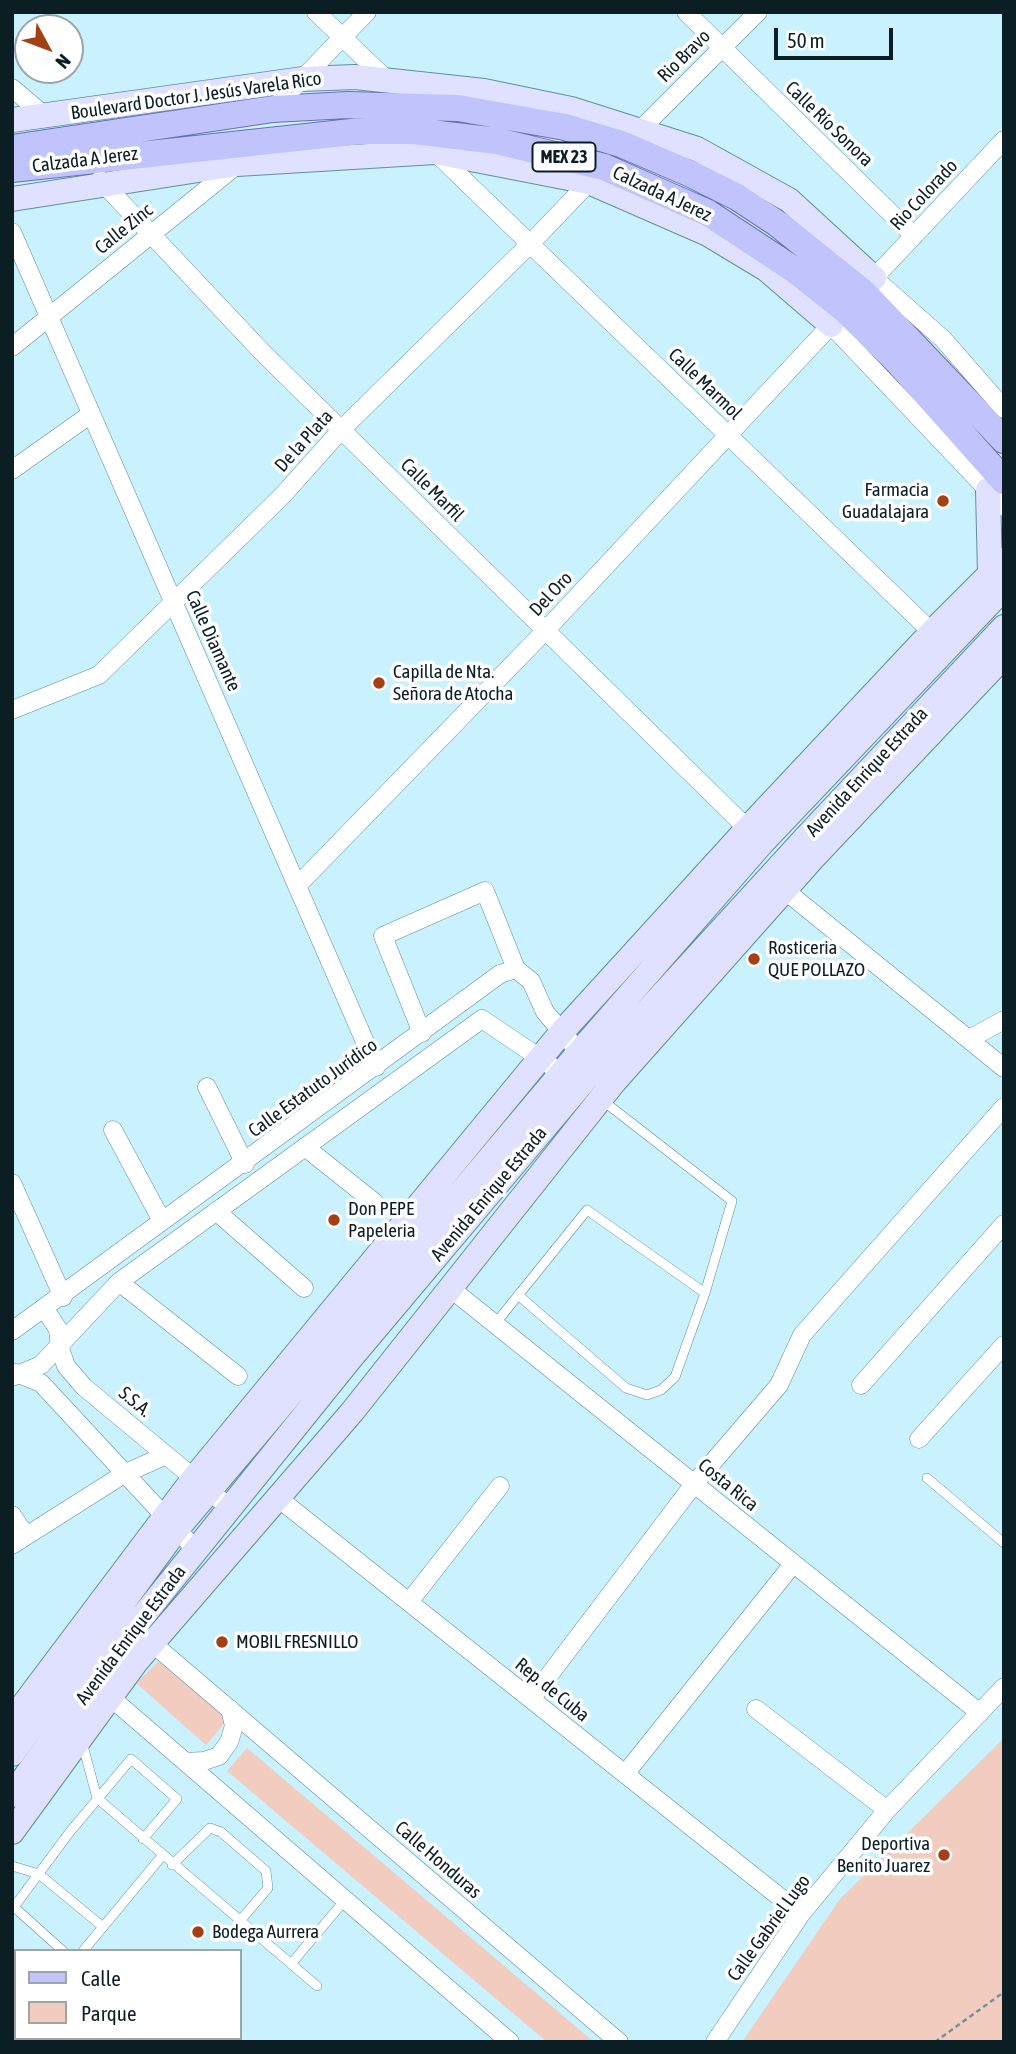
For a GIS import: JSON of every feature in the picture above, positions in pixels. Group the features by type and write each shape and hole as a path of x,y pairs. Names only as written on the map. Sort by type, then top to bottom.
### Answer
{"main road":[{"name":"Calzada A Jerez","path":"12,148 273,109 348,106 458,108 565,127 621,144 691,174 737,197 778,224 864,293 1004,440"},
{"name":"Calzada A Jerez","path":"12,169 81,159 360,131 414,131 497,141 708,213 796,271 844,309 898,362 999,492"}],"street":[{"path":"316,12 387,80"},
{"path":"273,109 367,12"},
{"name":"Calle Río Sonora","path":"686,12 914,236"},
{"name":"Rio Bravo","path":"640,130 758,12"},
{"name":"Boulevard Doctor J. Jesús Varela Rico","path":"12,120 303,79 355,77 484,90 571,109 697,149 789,200 874,278"},
{"path":"12,88 44,116"},
{"name":"Rio Colorado","path":"874,278 1004,140"},
{"name":"Calle Zinc","path":"12,347 261,142"},
{"path":"12,199 237,164 435,152 597,174 766,269 831,325 999,492 999,574"},
{"name":"Calle Marmol","path":"435,152 939,639"},
{"name":"Calle Marfil","path":"81,159 150,235 341,430 754,836"},
{"name":"De la Plata","path":"12,710 99,675 283,495 341,430 530,244 597,174"},
{"name":"Calle Diamante","path":"12,232 376,1067"},
{"path":"874,278 943,339 1004,409"},
{"name":"Del Oro","path":"297,886 545,631 831,325"},
{"path":"12,470 91,414"},
{"name":"Avenida Enrique Estrada","path":"12,1795 102,1690 143,1635 196,1550 350,1359 588,1077 647,956 754,836 999,574"},
{"name":"Avenida Enrique Estrada","path":"12,1754 170,1522 201,1484 588,1077 777,883 883,754 1004,627"},
{"path":"1004,656 953,710 777,883 1004,1068"},
{"path":"883,754 953,710"},
{"path":"422,1033 383,936 485,891 516,969 531,981 545,1012 588,1077"},
{"path":"201,1484 561,1033 647,956"},
{"name":"Calle Estatuto Jurídico","path":"12,1331 245,1164 500,974 516,969"},
{"path":"470,998 482,1019 540,1058 588,1077"},
{"path":"16,1375 41,1366 119,1282 482,1019"},
{"path":"969,1040 1004,1020"},
{"path":"143,1635 278,1497 352,1412 450,1288 588,1077"},
{"path":"208,1087 245,1164"},
{"path":"531,1699 694,1485 779,1385 802,1335 1004,1107"},
{"path":"113,1130 162,1221"},
{"path":"304,1147 374,1202"},
{"path":"12,1183 63,1297"},
{"path":"216,1211 304,1288"},
{"path":"861,1385 1004,1224"},
{"path":"119,1282 238,1376"},
{"name":"Costa Rica","path":"450,1288 980,1713"},
{"name":"S.S.A.","path":"44,1308 58,1329 66,1366 84,1387 230,1508"},
{"path":"919,1439 1004,1345"},
{"path":"16,1375 41,1383 196,1550"},
{"path":"12,1515 19,1540 124,1474 166,1455"},
{"path":"409,1602 500,1486"},
{"name":"Rep. de Cuba","path":"278,1497 801,1914"},
{"path":"12,1720 170,1522"},
{"path":"625,1774 793,1564"},
{"name":"Calle Honduras","path":"143,1635 619,2042"},
{"name":"Calle Gabriel Lugo","path":"715,2042 801,1914 887,1810 1004,1687"},
{"path":"12,1832 81,1737 102,1690 501,2039"},
{"path":"186,1762 204,1762 219,1756 229,1742 234,1726 230,1709"},
{"path":"756,1709 887,1810"}],"lane":[{"path":"518,1295 626,1388 648,1395 661,1390 675,1377 705,1293 732,1201 588,1077"},
{"path":"495,1324 587,1210 705,1293"},
{"path":"927,1478 1004,1543"},
{"path":"81,1737 97,1798 172,1865 317,1986"},
{"path":"61,1949 14,1907 97,1798 131,1759 177,1799 143,1839"},
{"path":"172,1865 210,1828 221,1832 266,1871 268,1888 240,1922"},
{"path":"85,1949 162,1856"},
{"path":"12,1866 39,1874 103,1927"},
{"path":"291,1964 345,1900"}],"path":[{"path":"935,2042 1004,1992"}],"green space":[{"path":"160,1660 228,1719 206,1745 136,1683"},
{"name":"Deportiva Benito Juarez","path":"1004,1738 1004,2042 742,2042 840,1899"},
{"path":"247,1748 594,2042 547,2042 227,1771"}],"place":[{"name":"Farmacia Guadalajara","path":"943,501"},
{"name":"Capilla de Nta. Señora de Atocha","path":"379,683"},
{"name":"Rosticeria QUE POLLAZO","path":"754,959"},
{"name":"Don PEPE Papeleria","path":"334,1220"},
{"name":"MOBIL FRESNILLO","path":"222,1642"},
{"name":"Deportiva Benito Juarez","path":"944,1855"},
{"name":"Bodega Aurrera","path":"198,1932"}]}
